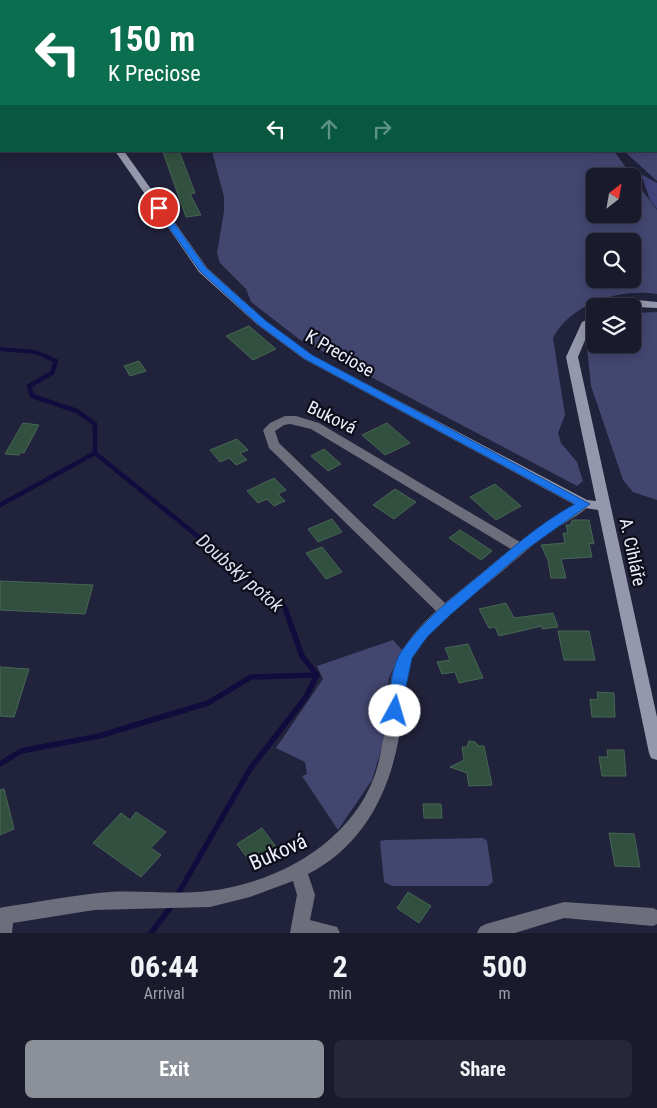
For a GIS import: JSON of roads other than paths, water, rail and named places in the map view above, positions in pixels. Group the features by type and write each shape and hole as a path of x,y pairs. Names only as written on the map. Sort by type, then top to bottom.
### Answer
{"street":[{"name":"K Preciose","path":"120,152 203,270 262,323 308,357 584,504 604,506"},
{"path":"641,303 657,305"},
{"name":"A. Cihláře","path":"586,324 572,357 657,753"},
{"name":"Buková","path":"445,611 273,445 269,430 276,423 285,419 300,420 315,426 520,548"},
{"name":"Buková","path":"2,922 78,904 125,900 185,901 222,897 298,871 318,860 332,849 367,813 385,772 390,752 398,686 405,657 423,634 445,611 520,548 563,516 584,504"},
{"path":"298,871 306,895 299,930 331,933"},
{"path":"490,933 564,910 653,917"}],"waterway":[{"name":"Doubský potok","path":"0,349 35,352 50,358"},
{"name":"Doubský potok","path":"47,357 56,361 52,373 29,386 32,396 77,411 95,424 95,453"},
{"path":"0,505 95,453"},
{"name":"Doubský potok","path":"95,453 285,607 287,612"},
{"name":"Doubský potok","path":"286,611 302,656 317,675"},
{"path":"0,764 21,751 99,736 208,703 251,677 317,675"},
{"name":"Doubský potok","path":"178,894 250,769 306,697 317,675"},
{"name":"Doubský potok","path":"151,933 170,908"}]}
